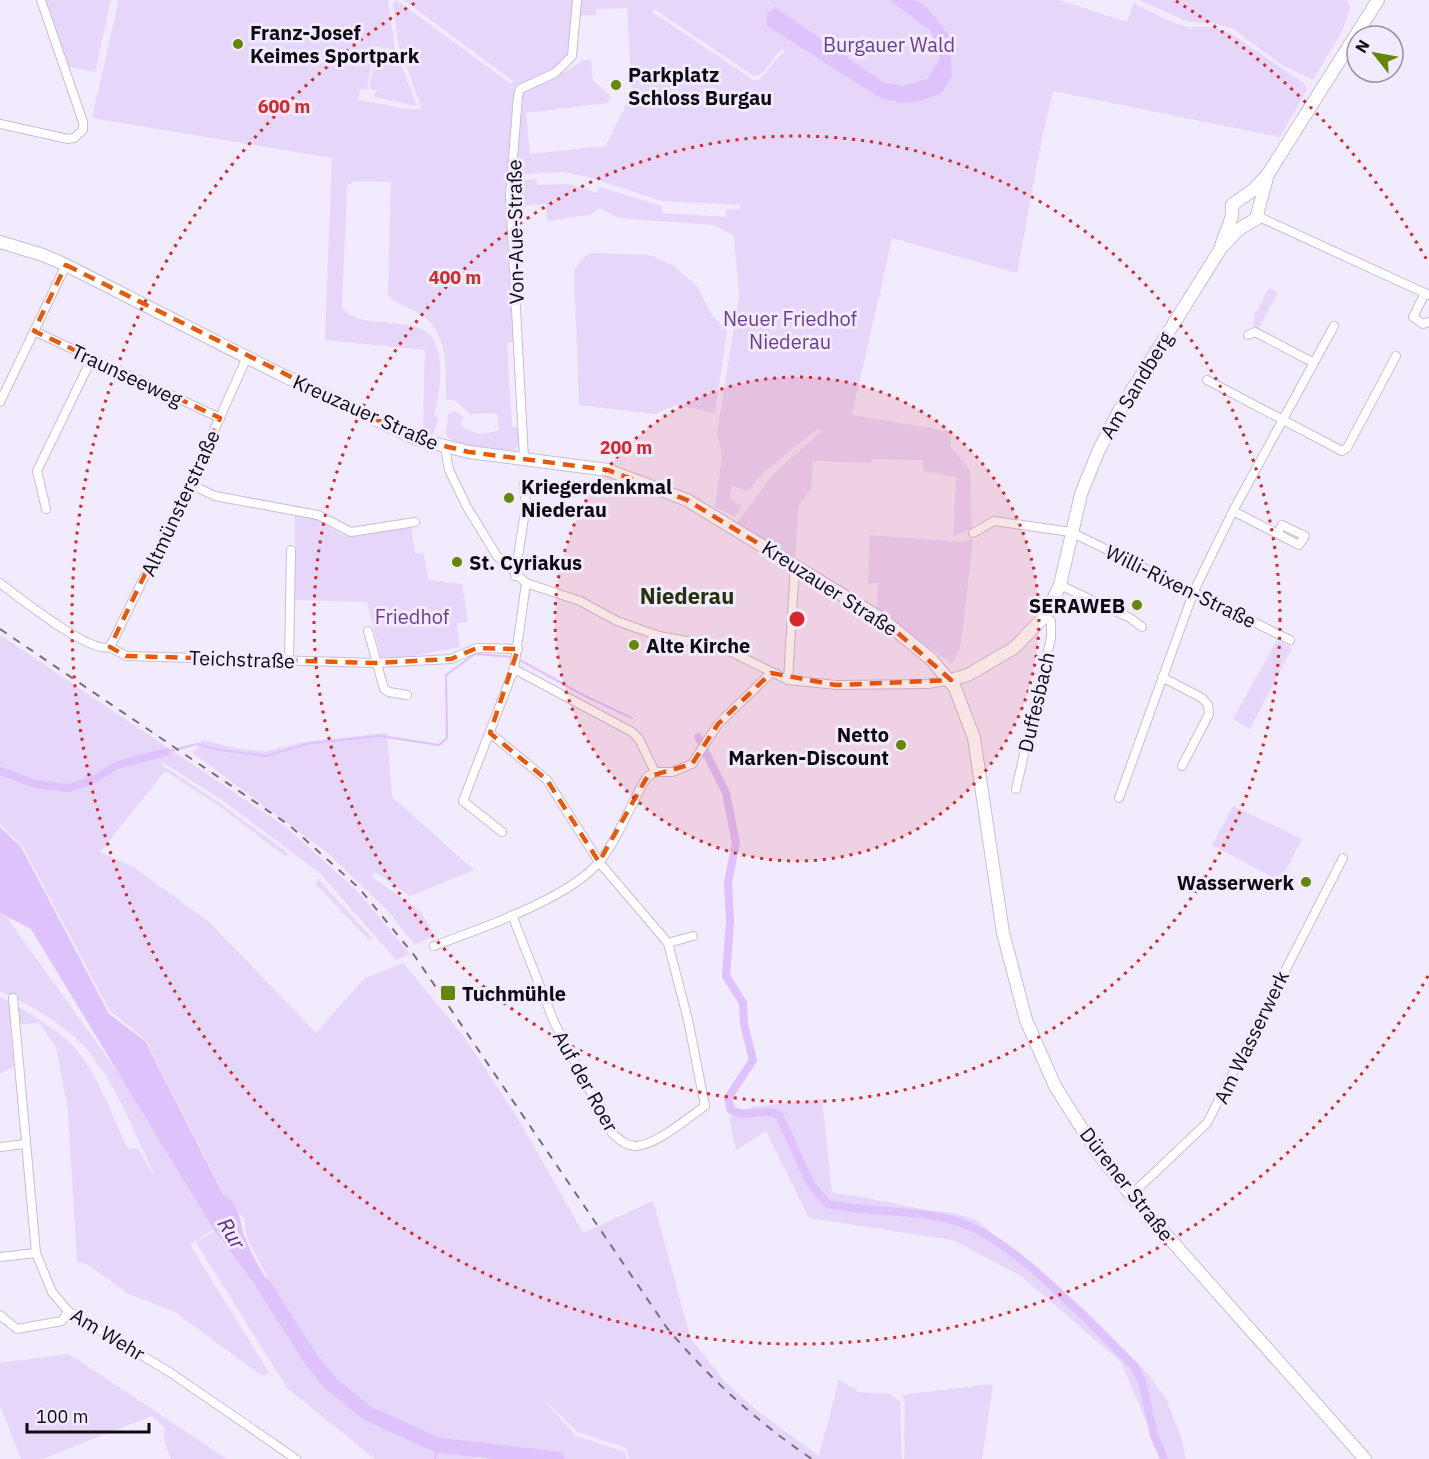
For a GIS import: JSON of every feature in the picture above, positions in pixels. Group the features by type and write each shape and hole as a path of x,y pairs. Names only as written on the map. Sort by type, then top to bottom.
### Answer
{"main road":[{"path":"1221,248 1232,216 1232,205 1268,174 1378,0"},
{"path":"1221,248 1245,225 1253,222 1268,174"},
{"path":"1243,197 1255,201 1258,212"},
{"path":"1232,216 1237,223 1245,225"},
{"name":"Kreuzauer Straße","path":"0,242 43,255 66,265 396,430 445,448 585,465 652,484 687,500 795,565 904,635 943,669 951,680"},
{"name":"Am Sandberg","path":"951,680 968,675 1014,648 1045,616 1060,585 1071,532 1091,468 1111,425 1221,248"},
{"name":"Dürener Straße","path":"951,680 963,702 974,738 1003,933 1026,1020 1055,1086 1096,1151 1131,1195 1365,1459"}],"street":[{"path":"0,124 68,139 80,135 83,122 40,0"},
{"name":"Von-Aue-Straße","path":"524,459 510,195 518,96 520,89 555,73 572,56 577,0"},
{"path":"1258,212 1427,294 1413,317 1423,324 1429,322"},
{"path":"0,402 66,265"},
{"path":"1119,798 1194,591 1233,511 1334,326"},
{"name":"Traunseeweg","path":"34,331 220,418"},
{"path":"1248,335 1255,332 1314,363"},
{"path":"1207,380 1338,450 1344,450 1396,356"},
{"name":"Altmünsterstraße","path":"110,647 190,484 247,357"},
{"path":"46,509 38,471 92,358"},
{"path":"445,448 448,470 467,507 497,556 515,576 526,584 580,601 617,621 659,636 721,647 788,680 836,685 928,684 951,680"},
{"path":"515,576 526,505 524,482"},
{"path":"190,484 215,496 318,515 351,532 416,522"},
{"path":"1233,511 1277,534"},
{"path":"972,532 994,521 1071,532"},
{"name":"Willi-Rixen-Straße","path":"1071,532 1290,640"},
{"path":"289,660 291,550"},
{"path":"788,680 795,565"},
{"name":"Teichstraße","path":"0,583 46,618 95,646 105,649 110,647 126,656 376,663 452,658 477,648 516,658 632,732 639,739 655,772"},
{"path":"502,832 463,801 516,658 526,584"},
{"path":"1060,585 1130,618 1142,627"},
{"name":"Duffesbach","path":"1016,789 1051,638 1051,621 1045,616"},
{"path":"368,631 384,689 407,695"},
{"path":"435,946 512,915 570,887 599,862 612,845 647,777 655,772 681,769 692,764 704,750 718,724 771,673"},
{"path":"1162,677 1202,698 1208,705 1209,714 1182,766"},
{"path":"490,733 547,780 599,862 668,943 693,936"},
{"name":"Am Wasserwerk","path":"1131,1195 1207,1123 1343,858"},
{"name":"Auf der Roer","path":"512,915 554,1022 612,1132 623,1143 636,1146 649,1143 705,1106 668,943"},
{"name":"Am Wehr","path":"12,998 36,1253 52,1292 68,1311 162,1367 296,1459"},
{"path":"0,1147 25,1144"},
{"path":"0,1257 36,1253"},
{"path":"0,1315 17,1329 62,1321 68,1311"}],"highlighted area":[{"path":"66,265 416,439 469,452 608,470 687,500 882,619 951,680 836,685 771,673 718,724 692,764 647,777 599,862 547,780 490,733 518,649 477,648 451,659 376,663 126,656 110,647 220,418 34,331"}],"green space":[{"path":"45,0 111,0 95,72 69,67"},
{"path":"119,0 388,0 395,50 374,46 367,90 360,89 358,100 406,109 422,109 398,43 393,3 396,0 511,84 513,81 404,0 889,0 931,31 940,59 927,79 902,86 883,82 775,7 767,26 880,98 902,103 952,76 927,8 916,0 1059,0 1127,22 1134,3 1171,22 1188,27 1213,27 1230,33 1304,83 1307,89 1280,137 1053,91 1041,142 1017,273 892,238 852,415 952,432 950,446 970,470 972,528 953,536 956,477 923,471 923,460 871,459 871,463 813,461 811,489 799,504 795,559 737,523 773,474 822,431 817,429 763,473 747,491 731,485 730,498 742,506 735,517 715,507 722,456 717,433 739,295 734,236 714,225 619,218 599,208 590,215 547,221 546,204 514,206 513,188 521,181 536,179 537,185 569,184 597,193 600,187 662,206 662,213 726,217 726,210 740,209 741,205 662,201 588,177 563,172 508,175 514,342 507,343 512,427 519,427 519,444 514,450 468,447 446,435 448,414 455,411 464,418 460,424 465,428 483,433 499,430 497,413 470,414 454,400 446,399 444,352 436,330 419,313 398,303 388,295 391,182 353,181 347,186 342,308 361,320 416,327 425,331 432,338 440,359 440,383 434,415 438,419 433,435 423,432 425,350 325,340 332,158 92,118","holes":["627,8 632,92 606,146 530,154 526,113 608,103 610,96 593,80 591,60 584,60 564,73 555,67 567,54 572,16 596,15 596,9","654,9 754,76 763,72 778,52 782,49 786,52 759,80 753,80 652,12"]},
{"path":"1139,0 1347,0 1350,7 1342,31 1313,80 1282,65 1232,28 1213,23 1189,22"},
{"path":"376,50 397,54 417,106 374,97 379,91 369,89"},
{"path":"591,253 650,255 675,267 697,286 711,314 727,331 715,413 675,405 655,414 579,405 574,271 581,260"},
{"path":"1269,288 1278,293 1258,329 1253,326 1255,314"},
{"name":"Friedhof","path":"295,514 316,518 340,534 351,537 411,526 415,553 423,553 429,580 462,584 468,622 456,623 460,647 407,657 381,657 367,602 295,600"},
{"path":"870,535 960,542 973,539 961,645 952,664 877,610 878,583 868,583"},
{"path":"0,635 287,828 357,891 410,954 396,960 320,873 221,799 162,762 163,766 218,802 289,854 285,856 218,805 165,771 100,852 132,866 209,922 316,1033 364,979 403,963 464,1037 520,1122 583,1233 653,1201 691,1339 725,1382 760,1413 819,1456 839,1380 859,1392 891,1394 900,1402 902,1459 629,1459 626,1448 578,1432 541,1397 576,1436 625,1452 627,1459 490,1459 369,1413 333,1382 311,1357 275,1299 275,1291 246,1236 245,1219 224,1194 145,1039 110,1011 23,847 0,824"},
{"path":"1277,640 1292,648 1250,729 1233,719"},
{"path":"387,733 392,797 474,870 410,896 375,872 371,876 421,912 434,935 415,945 388,911 329,854 193,753 203,740 240,749 267,751 304,742"},
{"path":"1233,806 1302,839 1280,881 1212,845"},
{"path":"318,879 373,939 368,939 316,884"},
{"path":"0,914 7,918 132,1092 213,1229 190,1245 269,1373 262,1376 175,1312 127,1293 89,1265 77,1261 68,1110 56,1047 39,1023 10,1025 14,1066 0,1074 0,997 54,1030 79,1053 96,1079 128,1149 138,1148 161,1189 125,1111 91,1055 78,1040 51,1019 0,991"},
{"path":"822,1099 832,1193 955,1214 976,1220 1092,1316 1149,1375 1166,1399 1181,1437 1186,1459 1162,1459 1121,1362 1021,1276 953,1240 809,1218 766,1131 736,1150 729,1118 752,1107"},
{"path":"214,1231 263,1297 276,1306 327,1384 366,1416 480,1459 375,1459 287,1388 196,1242"},
{"path":"69,1354 227,1459 171,1459 164,1440 165,1428 152,1416 42,1459 21,1459 0,1405 0,1358 1,1363"},
{"path":"993,1384 982,1459 904,1459 905,1403 902,1395"}],"water":[{"path":"889,0 916,0 927,8 949,35 952,76 941,93 921,101 902,103 880,98 767,26 767,13 775,7 883,82 902,86 927,79 940,59 931,31"},
{"path":"0,827 21,847 109,1014 145,1041 223,1194 238,1211 243,1233 273,1292 273,1301 263,1296 214,1230 31,929 0,913"}],"waterway":[{"path":"166,752 197,744 220,750 265,756 311,743 380,736 439,745 447,738 446,675 475,654 512,657"},
{"path":"518,659 585,696 632,718"},
{"path":"698,737 726,793 736,843 728,882 730,922 726,976 743,1003 744,1024 753,1060 728,1098 731,1110 779,1115 811,1185 828,1204 951,1220 988,1236 1010,1251 1055,1288 1134,1366 1142,1381 1154,1435 1164,1459"},
{"path":"0,771 35,784 69,788 95,779 117,765 166,752"},
{"name":"Rur","path":"263,1284 310,1358 330,1383 367,1413 437,1445 557,1459"},
{"path":"435,1459 437,1445"}],"railway":[{"path":"0,629 289,825 359,888 414,955 667,1328 735,1399 812,1459"}],"place":[{"name":"Franz-Josef Keimes Sportpark","path":"238,44"},
{"name":"Parkplatz Schloss Burgau","path":"616,85"},
{"name":"Kriegerdenkmal Niederau","path":"509,498"},
{"name":"St. Cyriakus","path":"457,562"},
{"name":"SERAWEB","path":"1137,605"},
{"name":"Alte Kirche","path":"634,645"},
{"name":"Netto Marken-Discount","path":"901,745"},
{"name":"Wasserwerk","path":"1306,882"},
{"name":"Tuchmühle","path":"448,993"}],"district":[{"name":"Niederau","path":"687,595"}],"park label":[{"name":"Burgauer Wald","path":"889,44"},
{"name":"Neuer Friedhof Niederau","path":"790,330"}]}
